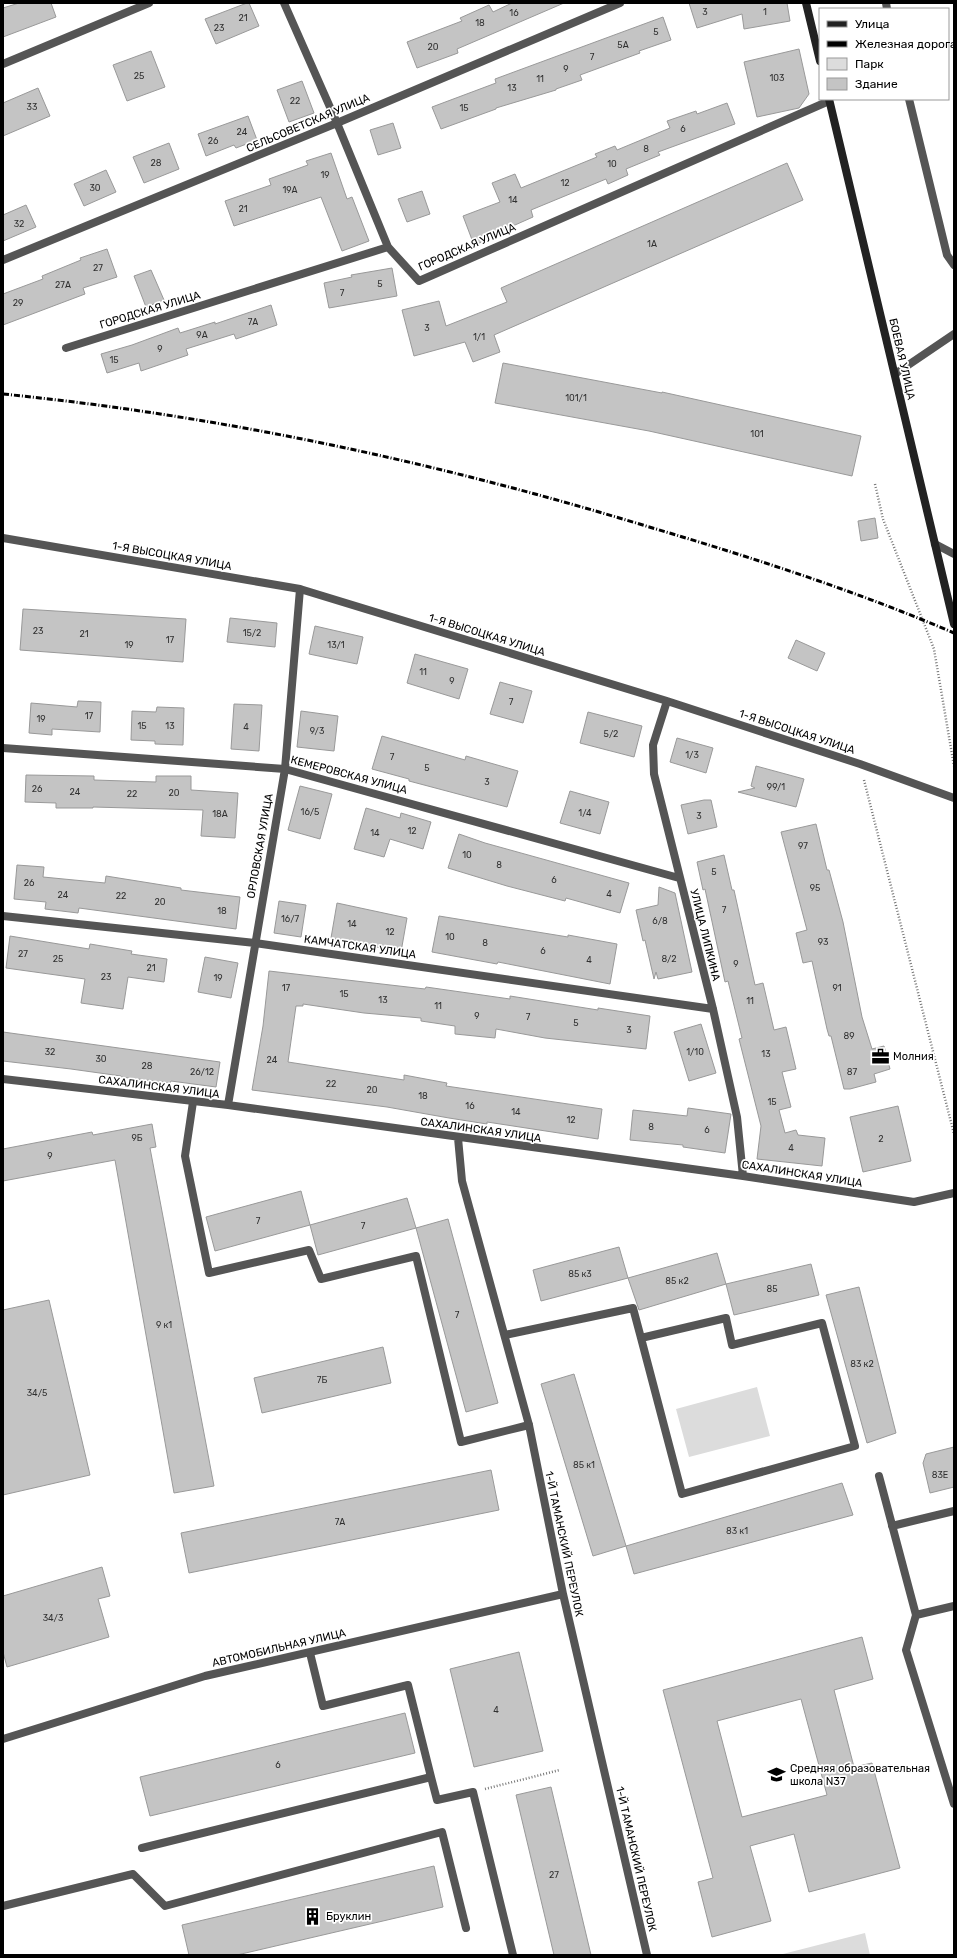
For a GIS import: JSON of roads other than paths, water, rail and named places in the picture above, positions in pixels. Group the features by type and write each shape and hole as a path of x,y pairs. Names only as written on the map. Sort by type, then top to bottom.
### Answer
{"main road":[{"path":"806,3 819,57"},
{"name":"БОЕВАЯ УЛИЦА","path":"829,100 954,624"}],"street":[{"path":"3,64 149,3"},
{"path":"284,3 337,123 388,247"},
{"name":"СЕЛЬСОВЕТСКАЯ УЛИЦА","path":"3,260 337,123 620,3"},
{"name":"ГОРОДСКАЯ УЛИЦА","path":"66,348 388,247 419,281 829,100"},
{"path":"909,100 947,255 954,265"},
{"path":"894,374 954,334"},
{"name":"1-Я ВЫСОЦКАЯ УЛИЦА","path":"3,538 300,589 667,701 860,764 954,798"},
{"path":"935,544 954,554"},
{"name":"ОРЛОВСКАЯ УЛИЦА","path":"228,1106 285,769 300,589"},
{"name":"УЛИЦА ЛИПКИНА","path":"667,701 653,745 654,774 713,1009 737,1117 744,1176"},
{"name":"КЕМЕРОВСКАЯ УЛИЦА","path":"3,748 285,769 679,878"},
{"name":"КАМЧАТСКАЯ УЛИЦА","path":"3,916 255,943 713,1009"},
{"name":"САХАЛИНСКАЯ УЛИЦА","path":"3,1079 228,1106 744,1176 914,1202 954,1193"},
{"path":"194,1102 185,1156 209,1272 309,1250 321,1279 416,1256 461,1442 529,1425"},
{"name":"1-Й ТАМАНСКИЙ ПЕРЕУЛОК","path":"458,1138 462,1181 529,1425 563,1594 648,1955"},
{"path":"505,1335 633,1308 682,1494 855,1446 822,1323 732,1346 726,1318 641,1338"},
{"path":"879,1476 916,1615 906,1650 954,1804"},
{"path":"892,1526 954,1511"},
{"name":"АВТОМОБИЛЬНАЯ УЛИЦА","path":"3,1739 205,1676 563,1594"},
{"path":"916,1615 954,1606"},
{"path":"310,1653 323,1706 408,1686 437,1800 473,1792 513,1955"},
{"path":"142,1848 431,1777"},
{"path":"3,1906 133,1874 165,1906 442,1832 466,1928"}],"railway":[{"path":"3,394 85,403 247,429 328,444 488,481 646,526 763,562 878,602 954,633"}],"place":[{"name":"Молния","path":"880,1056"},
{"name":"Средняя образовательная школа N37","path":"777,1774"},
{"name":"Бруклин","path":"313,1916"}]}
